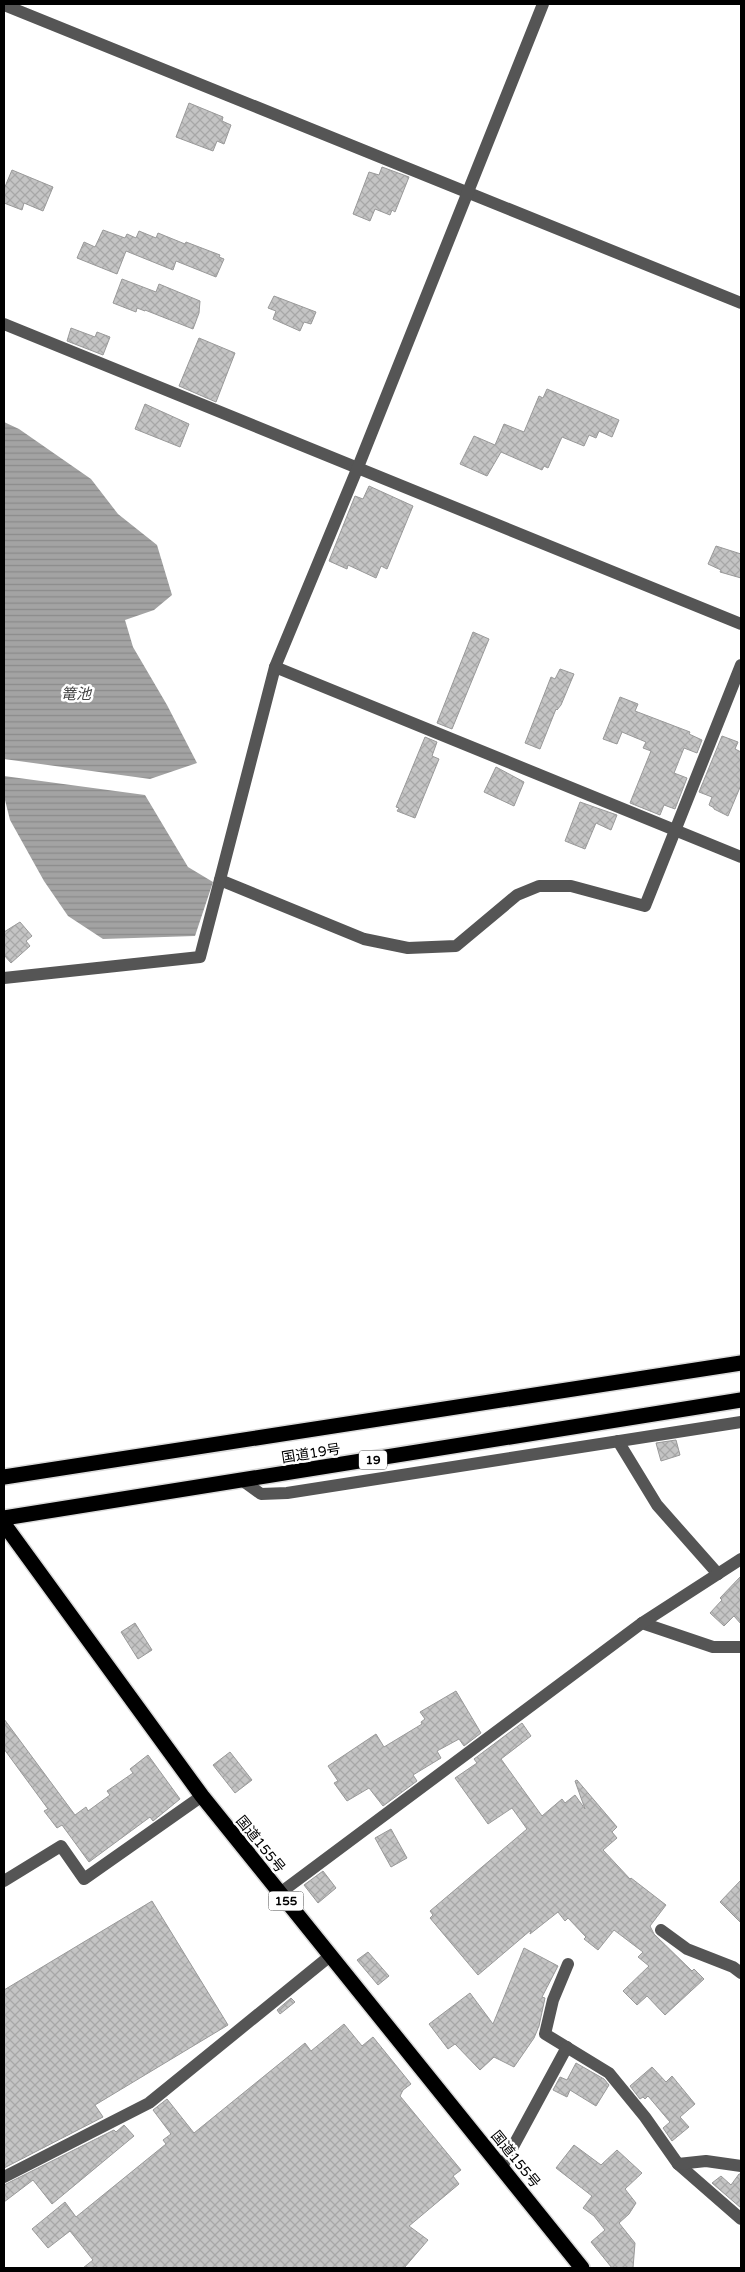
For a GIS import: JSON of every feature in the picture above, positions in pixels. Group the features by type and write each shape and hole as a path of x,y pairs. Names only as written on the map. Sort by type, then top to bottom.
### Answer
{"highway":[{"name":"国道19号","path":"4,1477 741,1363"},
{"name":"国道19号","path":"4,1518 741,1400"},
{"name":"国道155号","path":"4,1524 202,1796 582,2268"}],"street":[{"path":"4,978 200,957 275,667 358,467 543,4"},
{"path":"4,5 741,303"},
{"path":"4,324 741,624"},
{"path":"220,880 364,939 408,948 456,946 517,895 539,886 571,886 645,906 741,665"},
{"path":"275,667 741,857"},
{"path":"244,1480 261,1494 287,1493 741,1422"},
{"path":"618,1441 657,1505 718,1574"},
{"path":"280,1894 642,1623 741,1560"},
{"path":"642,1623 713,1647 741,1647"},
{"path":"4,1881 61,1846 84,1879 202,1796"},
{"path":"661,1930 687,1949 733,1967 741,1973"},
{"path":"4,2177 149,2103 330,1956"},
{"path":"568,1964 553,2000 545,2034 609,2073 645,2117 678,2164 741,2219"},
{"path":"502,2167 567,2047"},
{"path":"678,2164 706,2161 741,2166"}],"water":[{"name":"篭池","path":"4,422 19,429 91,479 118,514 157,545 172,595 154,610 125,620 133,647 167,705 197,763 150,779 4,759"},
{"path":"4,776 145,795 188,867 213,882 195,936 103,939 68,916 44,881 10,820 4,796"}],"building":[{"path":"189,103 223,117 222,121 231,125 224,144 217,141 213,151 176,137"},
{"path":"382,167 409,177 395,212 392,210 390,215 375,209 370,221 353,214 369,172 379,175"},
{"path":"12,170 53,187 43,211 24,203 22,210 4,203 4,189"},
{"path":"103,230 125,238 127,234 136,238 139,231 156,238 158,233 220,255 219,257 224,259 216,277 176,261 173,270 126,251 117,274 77,258 84,242 95,247"},
{"path":"122,279 156,292 159,284 200,301 199,313 193,329 145,310 137,308 136,312 113,303"},
{"path":"274,296 316,312 311,324 304,322 300,331 273,319 276,311 268,308"},
{"path":"71,328 95,337 97,332 110,337 103,355 67,341"},
{"path":"199,338 235,353 216,402 179,386"},
{"path":"547,389 619,420 612,437 599,431 596,438 589,435 584,446 562,437 548,468 544,466 542,470 501,452 487,476 460,464 474,436 495,445 504,424 524,432 539,396 543,398"},
{"path":"145,404 189,424 180,447 135,429"},
{"path":"369,486 413,506 387,569 381,566 376,578 348,565 347,569 329,561 355,496 363,499"},
{"path":"716,546 741,554 741,578 720,572 721,570 708,564"},
{"path":"473,632 489,639 452,729 437,723"},
{"path":"560,669 574,674 561,705 556,709 540,749 525,743 551,677 555,679"},
{"path":"620,697 638,704 635,711 690,732 689,734 702,740 697,753 684,748 674,773 687,778 675,809 664,805 660,815 630,803 651,751 643,748 646,742 622,732 617,744 603,739"},
{"path":"722,736 738,742 735,749 741,752 741,785 728,816 709,805 712,797 699,792"},
{"path":"425,737 437,742 432,756 439,759 415,818 397,811 399,808 396,807"},
{"path":"496,767 524,782 514,806 484,792"},
{"path":"580,802 617,815 611,830 596,823 585,849 565,841"},
{"path":"20,922 32,936 26,941 30,946 11,963 4,955 4,932"},
{"path":"676,1440 680,1455 661,1461 656,1443"},
{"path":"741,1576 741,1624 734,1616 724,1626 710,1613 722,1600 720,1598"},
{"path":"135,1623 152,1650 138,1659 121,1632"},
{"path":"456,1691 481,1733 464,1746 459,1739 437,1751 441,1758 413,1775 417,1781 383,1806 369,1788 347,1801 334,1783 338,1781 328,1766 376,1734 384,1747 422,1724 421,1722 425,1719 420,1712"},
{"path":"4,1719 75,1815 86,1807 88,1811 110,1795 107,1791 133,1773 130,1769 148,1755 180,1799 153,1821 150,1817 89,1862 62,1825 57,1828 44,1811 48,1809 4,1749"},
{"path":"522,1723 531,1736 501,1759 542,1816 562,1799 565,1803 575,1795 585,1809 575,1781 577,1780 617,1827 612,1832 617,1838 603,1850 630,1879 666,1905 650,1926 654,1934 692,1971 694,1969 704,1979 665,2015 647,1996 637,2005 623,1991 649,1966 638,1957 643,1952 614,1930 598,1950 584,1939 586,1937 568,1918 565,1921 558,1912 530,1934 531,1930 478,1975 430,1918 433,1915 430,1911 527,1829 512,1808 488,1824 455,1778 477,1763 474,1759"},
{"path":"230,1752 252,1780 235,1793 213,1765"},
{"path":"391,1829 407,1858 391,1867 375,1838"},
{"path":"323,1871 336,1888 318,1903 304,1885"},
{"path":"741,1880 741,1923 720,1902"},
{"path":"152,1901 228,2025 95,2105 103,2117 4,2168 4,1990"},
{"path":"524,1948 558,1966 542,1997 545,1998 539,2026 534,2038 514,2067 494,2057 480,2070 455,2044 448,2049 429,2024 470,1993 493,2024"},
{"path":"368,1952 389,1976 378,1985 357,1960"},
{"path":"291,1998 295,2002 280,2014 277,2010"},
{"path":"344,2024 362,2046 373,2037 411,2084 403,2090 400,2096 461,2170 453,2176 459,2184 409,2226 428,2240 404,2268 83,2268 93,2260 70,2231 48,2248 32,2229 65,2202 76,2217 166,2144 163,2140 171,2134 153,2110 167,2099 194,2133 305,2043 311,2051"},
{"path":"576,2063 604,2079 609,2085 596,2106 570,2090 567,2097 553,2090 560,2077 567,2080"},
{"path":"652,2067 666,2082 672,2076 695,2104 680,2117 689,2127 672,2141 663,2128 670,2122 648,2096 645,2099 643,2097 640,2099 630,2086"},
{"path":"124,2125 134,2136 52,2204 33,2180 4,2202 4,2185 114,2130 116,2132"},
{"path":"574,2145 601,2165 617,2150 642,2173 625,2189 636,2203 629,2214 619,2223 635,2243 633,2268 612,2268 591,2242 605,2230 594,2216 583,2208 592,2196 556,2168"},
{"path":"741,2174 741,2208 712,2183 721,2176 731,2185"}]}
